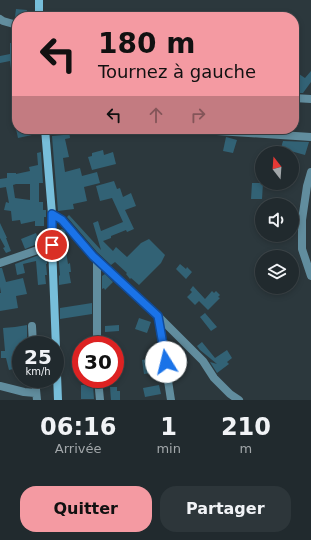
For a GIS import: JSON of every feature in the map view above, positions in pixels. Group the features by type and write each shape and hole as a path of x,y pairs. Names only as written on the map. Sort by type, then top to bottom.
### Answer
{"street":[{"path":"39,0 39,12"},
{"path":"0,18 3,21 12,24"},
{"path":"299,98 311,99"},
{"path":"46,134 52,214 58,400"},
{"path":"264,134 311,137"},
{"path":"311,172 307,186 302,220 302,249 311,276"},
{"path":"52,214 62,220 98,260 158,316 203,361 214,378 238,400"},
{"path":"0,263 52,245"},
{"path":"97,336 98,260"},
{"path":"158,316 171,400"},
{"path":"32,326 33,336"},
{"path":"0,386 24,392 36,397"},
{"path":"99,388 100,400"}],"building":[{"path":"16,9 27,10 27,12 16,12"},
{"path":"10,43 12,43 12,77 10,61 0,63 0,56 10,54"},
{"path":"311,71 311,82 303,93 300,93 299,74 305,78"},
{"path":"17,134 32,134 32,135 18,138"},
{"path":"70,134 70,138 65,139 69,157 63,158 65,172 80,168 82,176 97,172 100,183 84,187 87,201 73,204 74,209 58,211 52,136"},
{"path":"226,137 237,140 233,153 223,151"},
{"path":"283,141 309,142 305,155 299,153 299,146 282,146"},
{"path":"103,150 104,155 113,152 116,164 92,170 88,157 92,156 92,153"},
{"path":"41,152 43,183 39,183 39,202 43,202 43,210 46,210 44,226 35,226 35,221 21,224 20,220 12,221 11,211 4,210 6,202 9,203 6,187 0,188 0,179 7,178 7,173 16,174 30,171 29,167 38,165 37,153","holes":["30,184 30,200 15,198 13,185"]},
{"path":"114,181 117,189 120,188 123,197 131,193 136,206 125,210 134,229 127,232 126,230 103,241 113,251 116,247 127,257 141,243 149,239 165,255 161,263 139,285 131,278 130,279 126,274 127,273 115,262 111,265 97,252 67,217 69,215 101,250 93,223 98,221 101,231 123,222 112,198 100,201 96,186"},
{"path":"252,183 255,183 255,190 263,190 262,198 251,199"},
{"path":"0,223 11,251 6,253 3,248 5,247 0,238"},
{"path":"62,229 65,231 67,241 59,242 58,230"},
{"path":"36,233 40,243 25,249 21,239"},
{"path":"66,251 68,264 70,263 71,272 69,272 71,283 59,285 60,275 58,252"},
{"path":"39,255 47,255 47,275 45,275 46,284 38,285 36,261 23,264 25,273 17,275 15,264"},
{"path":"180,264 186,269 187,267 192,272 186,279 176,269"},
{"path":"0,268 2,268 6,282 23,278 27,294 16,296 18,308 0,311"},
{"path":"105,274 113,282 105,290 104,288 102,289 102,276"},
{"path":"193,286 205,299 212,291 214,293 216,291 220,295 218,297 220,298 208,310 199,301 195,305 187,297 192,292 190,290"},
{"path":"92,303 92,314 60,319 60,308"},
{"path":"205,313 217,327 211,331 200,317"},
{"path":"139,318 151,322 147,333 135,329"},
{"path":"27,325 27,336 12,336 12,369 9,370 6,358 1,358 1,351 5,351 3,328"},
{"path":"119,325 119,331 105,332 105,326"},
{"path":"202,342 215,358 227,350 232,358 227,362 229,364 217,373 210,362 217,364 197,346"},
{"path":"173,349 186,354 184,359 187,360 185,367 180,365 181,361 170,358"},
{"path":"156,357 158,372 144,374 142,360"},
{"path":"159,385 161,394 145,397 143,388"},
{"path":"81,388 93,388 94,399 81,399"},
{"path":"110,388 117,388 117,391 120,391 120,400 111,400"}],"route":[{"path":"52,245 52,214 62,220 93,256 158,316 166,362"}]}
